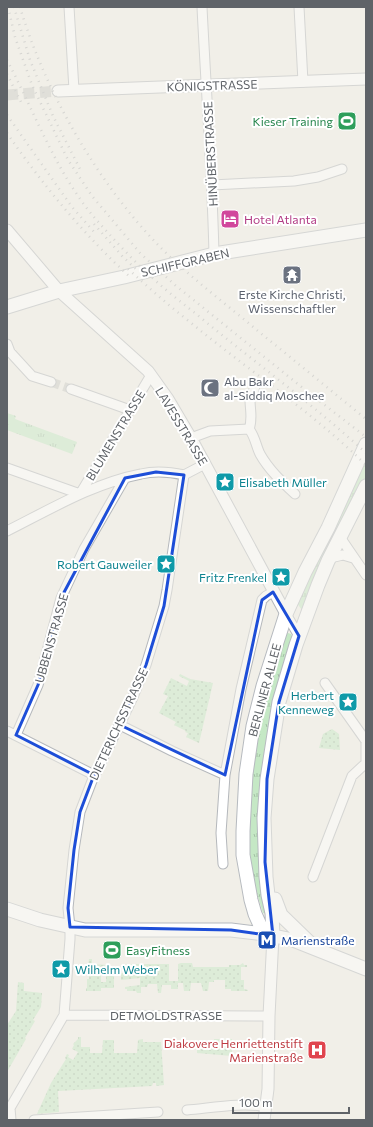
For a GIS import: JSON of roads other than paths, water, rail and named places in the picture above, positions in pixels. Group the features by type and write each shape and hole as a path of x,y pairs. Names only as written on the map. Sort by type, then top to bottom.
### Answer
{"main road":[{"name":"SCHIFFGRABEN","path":"7,308 59,291 124,278 214,254 366,230"},
{"name":"BERLINER ALLEE","path":"268,935 256,914 251,900 243,855 246,774 253,726 263,686 286,614 304,572 328,528 366,444"},
{"name":"BERLINER ALLEE","path":"268,935 272,913 268,895 265,862 264,818 267,779 279,702 287,672 318,585 366,486"},
{"path":"265,862 281,915 316,949"},
{"path":"8,911 85,930 231,930 268,935 293,940 366,969"}],"street":[{"path":"69,7 74,90"},
{"name":"HINÜBERSTRASSE","path":"202,7 205,84 212,185 214,254"},
{"path":"299,7 303,82"},
{"name":"KÖNIGSTRASSE","path":"58,91 205,84 366,79"},
{"path":"212,185 294,181 318,177 342,169"},
{"name":"LAVESSTRASSE","path":"7,230 59,291 151,375 168,399 191,438 273,592 299,636"},
{"path":"7,344 10,352 32,376 51,382"},
{"name":"BLUMENSTRASSE","path":"80,494 151,375"},
{"path":"249,429 252,419 250,398 255,385"},
{"path":"71,389 130,410"},
{"path":"191,438 210,431 249,429"},
{"path":"249,429 260,453 270,469 295,494"},
{"path":"7,531 80,494 125,478 142,473 156,472 184,474 205,464"},
{"path":"7,468 80,494"},
{"name":"DIETERICHSSTRASSE","path":"64,1015 70,927 68,914 74,850 80,812 94,775 120,725 146,665 164,606 184,474"},
{"name":"UBBENSTRASSE","path":"16,736 38,685 61,598 84,549 125,478"},
{"path":"340,537 366,575"},
{"path":"330,558 343,555 353,558"},
{"name":"BERLINER ALLEE","path":"223,864 221,832 225,776 241,689 262,600 273,592"},
{"path":"313,877 352,776 366,763 366,741 325,683"},
{"path":"120,725 225,776"},
{"path":"7,731 94,775"},
{"name":"BERLINER ALLEE","path":"268,935 272,950 269,1016"},
{"path":"12,1120 10,1108 64,1015"},
{"name":"DETMOLDSTRASSE","path":"64,1015 269,1016"},
{"path":"264,1120 266,1107 269,1016"},
{"path":"187,1110 244,1105 258,1105 266,1107"},
{"path":"34,1120 158,1112"}],"tunnel":[{"path":"7,95 58,91"},
{"path":"51,382 71,389"}],"railway":[{"path":"8,7 15,37 32,85 68,160 92,196 140,253 175,285 366,437"},
{"path":"14,7 30,60 53,116 80,169"},
{"path":"20,7 44,72 59,104 96,166 116,196 138,223 172,259 196,280 366,419"},
{"path":"7,60 56,160 67,179 93,216 110,235 165,289 308,403 366,453"},
{"path":"7,74 22,104"},
{"path":"7,115 72,207 95,233"},
{"path":"7,133 65,209 113,261 130,277"},
{"path":"94,224 123,257 138,271"},
{"path":"128,269 182,316 324,427 366,465"}],"place":[{"name":"Kieser Training","path":"347,121"},
{"name":"Hotel Atlanta","path":"230,219"},
{"name":"Erste Kirche Christi, Wissenschaftler","path":"292,275"},
{"name":"Abu Bakr al-Siddiq Moschee","path":"210,388"},
{"name":"Elisabeth Müller","path":"225,482"},
{"name":"Robert Gauweiler","path":"166,564"},
{"name":"Fritz Frenkel","path":"281,577"},
{"name":"Herbert Kenneweg","path":"348,702"},
{"name":"Marienstraße","path":"267,940"},
{"name":"EasyFitness","path":"112,950"},
{"name":"Wilhelm Weber","path":"61,969"},
{"name":"Diakovere Henriettenstift Marienstraße","path":"317,1050"}]}
